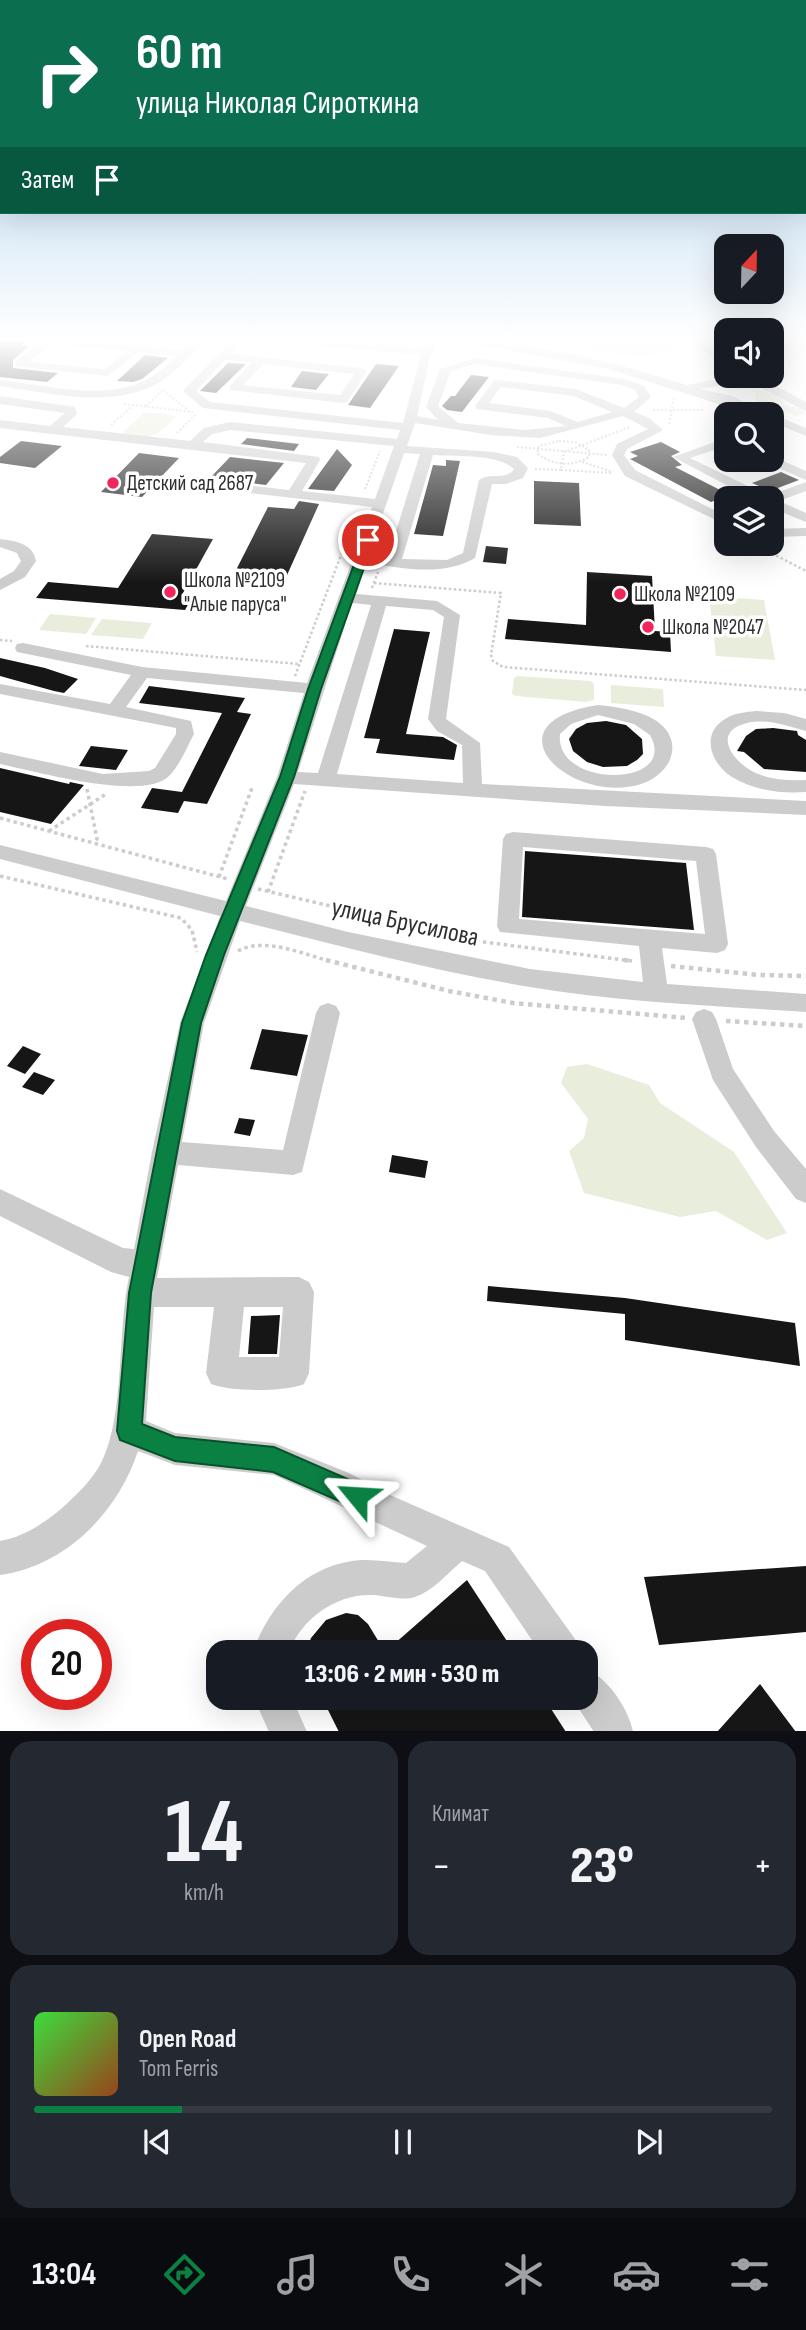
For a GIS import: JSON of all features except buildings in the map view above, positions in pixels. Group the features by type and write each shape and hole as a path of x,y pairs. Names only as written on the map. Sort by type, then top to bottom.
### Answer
{"street":[{"path":"52,430 62,422"},
{"path":"392,422 538,434 591,422"},
{"path":"448,422 452,425"},
{"path":"567,422 577,426"},
{"path":"646,422 657,430 622,447 618,456 630,473 714,515"},
{"path":"0,1558 14,1556 58,1535 93,1503 116,1472 129,1431 143,1278 165,1152 192,1023 215,955 287,777 314,689 363,558 380,504 394,445 408,423"},
{"path":"784,423 806,432"},
{"path":"0,424 314,460 293,494"},
{"path":"193,446 208,431 230,426 394,445 427,453 494,456 512,460 521,468 518,475 506,480 486,480 470,555 462,561 447,565 363,558"},
{"path":"714,446 679,457 738,486"},
{"path":"394,562 427,453"},
{"path":"784,466 806,476"},
{"path":"176,481 380,504"},
{"path":"784,496 806,486"},
{"path":"784,507 806,518"},
{"path":"784,532 806,531"},
{"path":"0,542 21,548 28,554 30,561 26,570 0,585"},
{"path":"349,598 437,606 452,615 437,719 442,726 462,735 471,743 473,789"},
{"path":"326,778 380,601"},
{"path":"18,644 142,672 314,689"},
{"path":"114,711 142,672"},
{"path":"0,689 185,725 185,734 162,772 153,777 103,780 0,758"},
{"path":"616,711 642,721 660,736 665,748 663,760 654,770 603,790 556,757 550,746 556,725 581,712 616,711"},
{"path":"287,777 473,789 603,790 799,808 796,787 758,782 742,774 729,764 721,752 719,741 723,731 732,723 746,718 781,717 806,725"},
{"path":"513,839 706,854 718,944 650,939 508,926 513,839"},
{"name":"улица Брусилова","path":"0,852 348,940 530,978 656,993 806,1003"},
{"path":"650,939 656,993"},
{"path":"165,1152 293,1163 328,1013"},
{"path":"705,1019 722,1073 765,1139 806,1190"},
{"path":"0,1202 121,1262 143,1278 231,1292"},
{"path":"129,1431 175,1449 274,1459 497,1559 554,1640"},
{"path":"274,1640 285,1621 316,1593 351,1578 412,1581 458,1542"},
{"path":"598,1704 614,1731"},
{"path":"278,1710 288,1731"}],"path":[{"path":"100,435 115,422"},
{"path":"166,442 188,422"},
{"path":"564,452 643,422"},
{"path":"537,449 551,442 567,441 582,445 590,454"},
{"path":"291,687 361,501 394,445"},
{"path":"537,449 618,456"},
{"path":"537,449 537,453 546,460 562,464 582,462 590,454"},
{"path":"561,470 564,452"},
{"path":"521,468 617,474"},
{"path":"777,556 806,571"},
{"path":"374,583 501,593 491,655 493,661 503,667 806,690"},
{"path":"0,640 18,644"},
{"path":"77,645 299,664"},
{"path":"85,776 97,839 94,843"},
{"path":"49,831 128,778"},
{"path":"219,877 252,788"},
{"path":"0,818 302,901 484,942 653,964 759,975 806,976"}],"green space":[{"path":"134,422 171,422 153,435 142,437 124,435 123,432"},
{"path":"709,596 764,600 775,660 716,656"},
{"path":"50,614 96,618 86,634 39,630"},
{"path":"102,619 152,623 143,639 91,635"},
{"path":"518,676 590,681 594,684 594,700 586,702 516,696 512,694 514,678"},
{"path":"611,685 663,689 664,707 611,703"},
{"path":"587,1064 649,1085 660,1103 734,1152 787,1233 767,1240 716,1211 680,1217 584,1193 569,1151 584,1138 588,1119 561,1083 567,1067"}],"place":[{"name":"Детский сад 2687","path":"113,483"},
{"name":"Школа №2109 \"Алые паруса\"","path":"170,592"},
{"name":"Школа №2109","path":"620,594"},
{"name":"Школа №2047","path":"648,627"}],"route":[{"path":"357,1496 274,1459 175,1449 129,1431 140,1293 165,1152 192,1023 215,955 287,777 314,689 368,540"}]}
